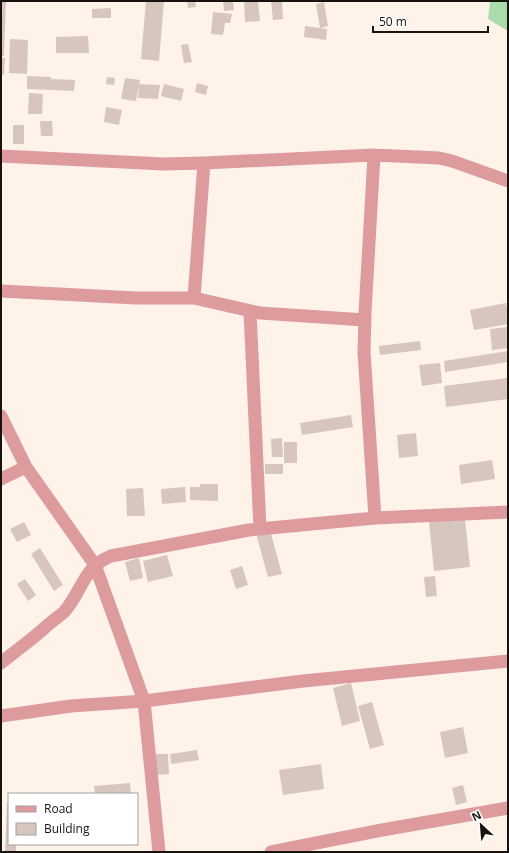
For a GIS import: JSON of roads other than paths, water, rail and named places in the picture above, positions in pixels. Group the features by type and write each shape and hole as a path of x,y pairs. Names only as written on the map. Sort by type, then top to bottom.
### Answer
{"street":[{"path":"374,155 364,352 375,518"},
{"path":"1,156 164,164 374,155 438,158 452,161 508,181"},
{"path":"194,298 204,163"},
{"path":"1,291 136,298 194,298 260,313 365,320"},
{"path":"250,311 260,529"},
{"path":"1,416 26,467 95,565 144,701 159,852"},
{"path":"1,479 26,467"},
{"path":"1,663 37,635 63,612 73,600 80,586 95,565 103,559 111,556 249,530 375,518 508,512"},
{"path":"1,716 71,706 144,701 303,682 508,661"},
{"path":"271,852 382,830 508,808"}]}
